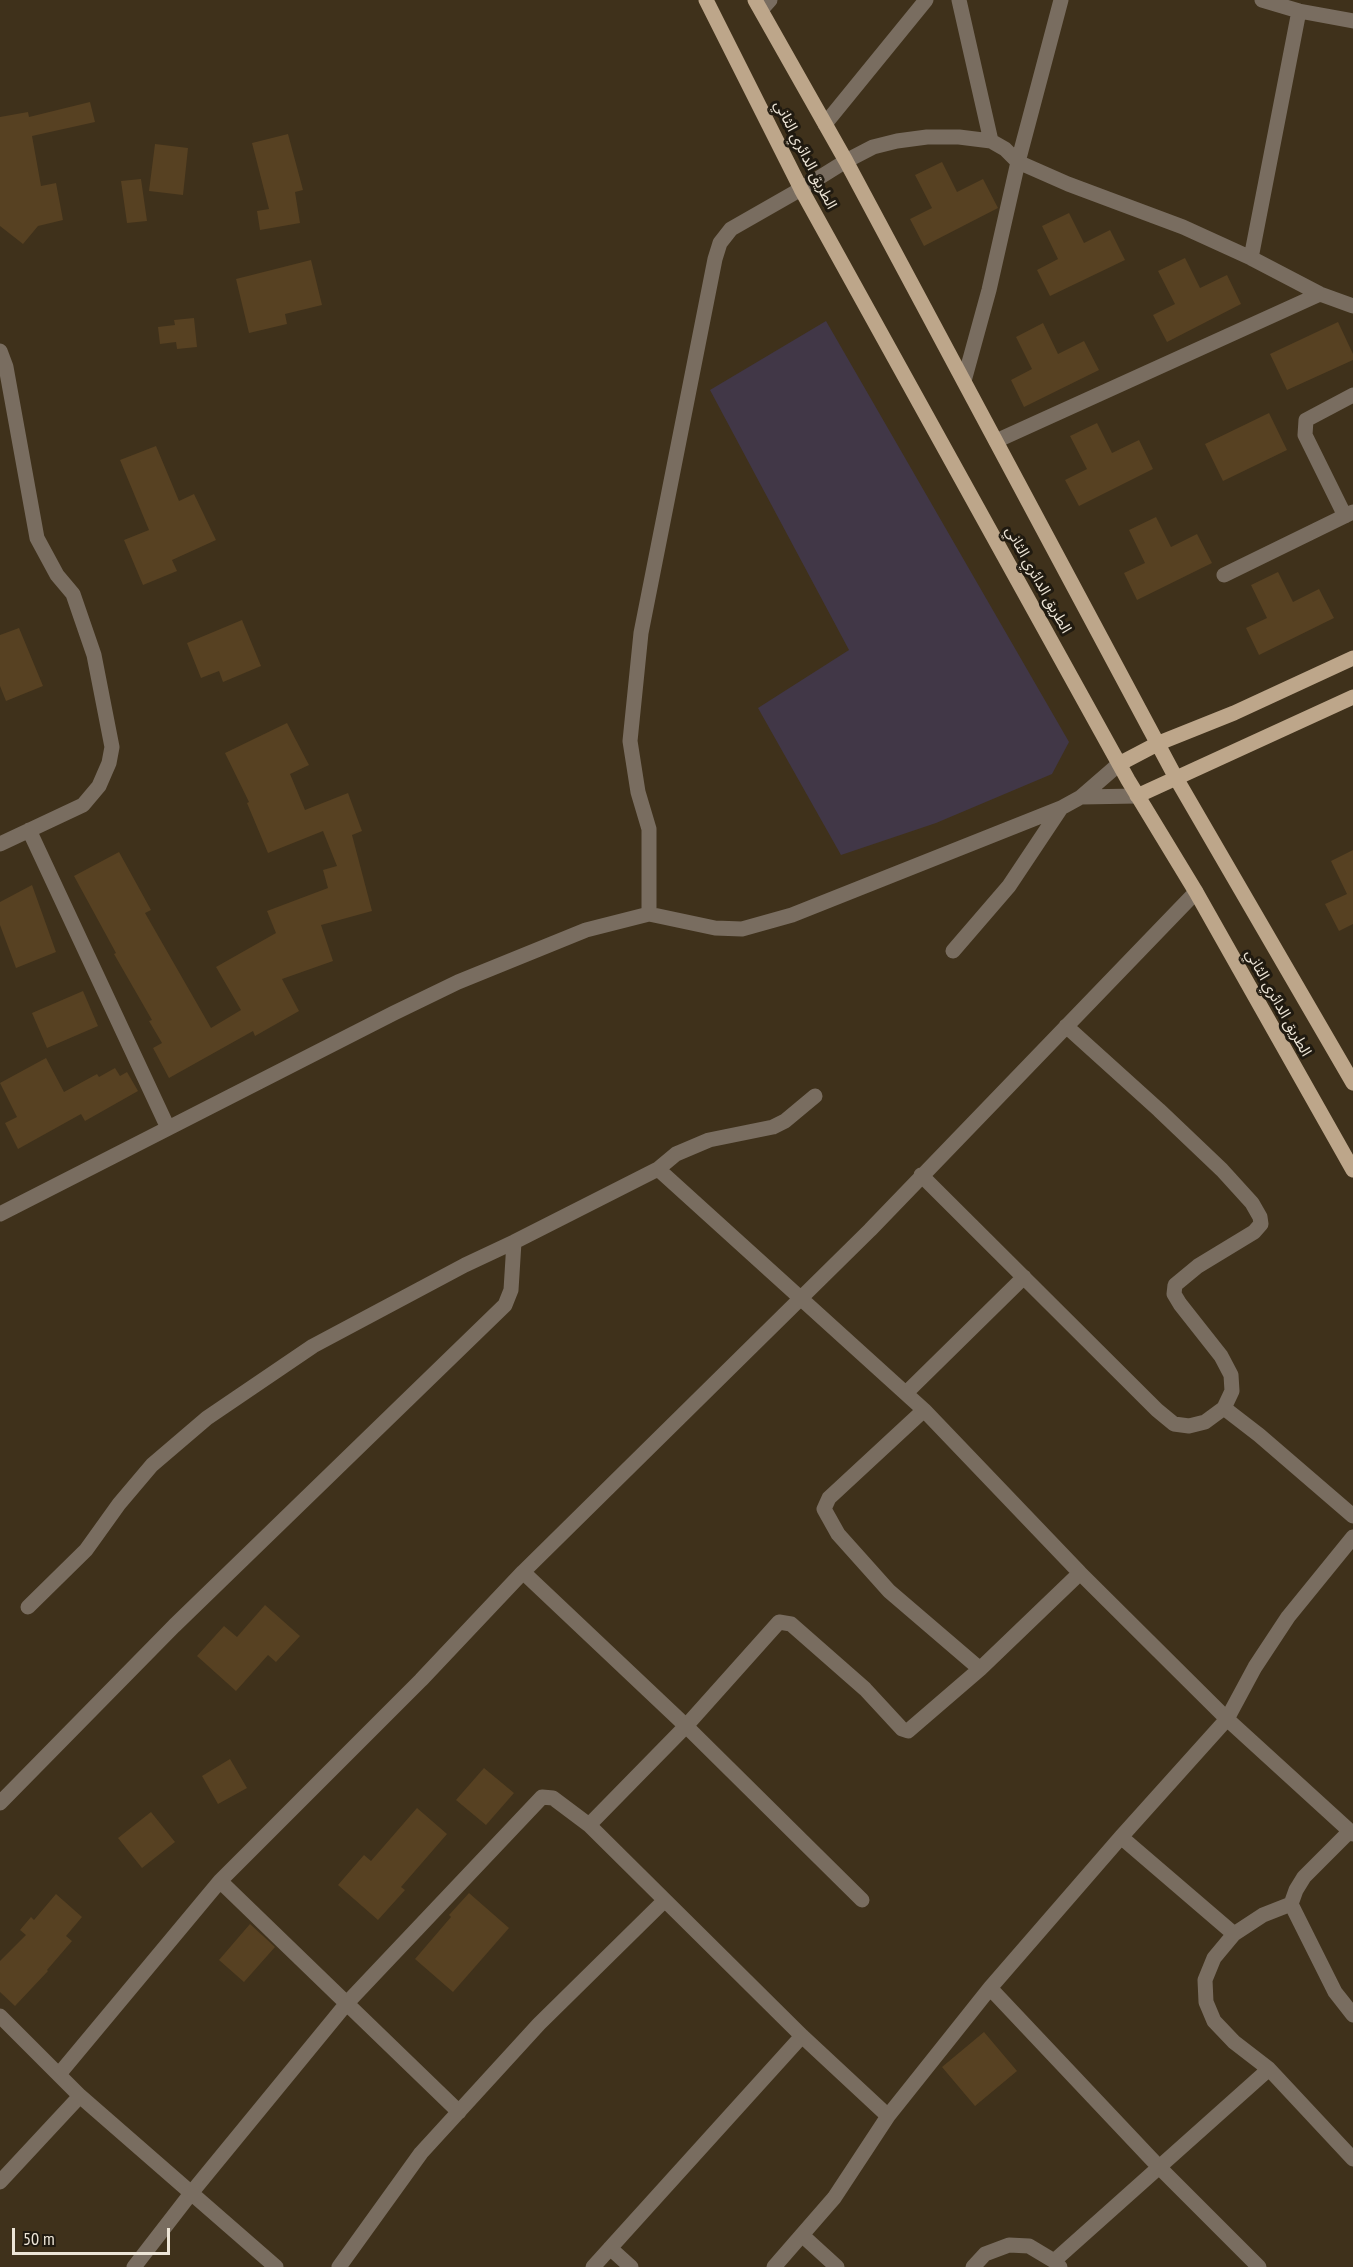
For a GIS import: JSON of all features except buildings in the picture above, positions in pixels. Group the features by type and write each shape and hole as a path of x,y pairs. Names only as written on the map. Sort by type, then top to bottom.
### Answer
{"main road":[{"name":"الطريق الدائري الثاني","path":"706,0 801,189 1137,796 1196,892 1353,1170"},
{"name":"الطريق الدائري الثاني","path":"762,3 1176,778 1353,1083"},
{"path":"1119,764 1159,743 1234,713 1353,658"},
{"path":"1137,796 1353,697"}],"street":[{"path":"825,124 926,0"},
{"path":"959,0 991,141"},
{"path":"964,381 1061,0"},
{"path":"1262,0 1299,11 1353,21"},
{"path":"1251,258 1299,11"},
{"path":"649,914 649,829 638,792 630,741 641,633 716,259 720,243 731,229 846,160 873,147 927,136 960,137 991,141 1005,149 1018,162 1068,184 1183,227 1251,258 1320,294 1353,306"},
{"path":"996,441 1320,294"},
{"path":"0,351 6,367 37,538 57,575 73,594 94,655 112,747 109,763 99,786 83,805 0,844"},
{"path":"1224,575 1349,514 1305,435 1306,420 1353,395"},
{"path":"0,1214 458,982 586,930 649,914 715,928 742,929 792,915 1062,808 1081,797 1119,764"},
{"path":"1081,797 1137,796"},
{"path":"953,951 1009,886 1062,808"},
{"path":"29,830 168,1128"},
{"path":"60,2073 220,1881 421,1680 523,1572 870,1230 1196,892"},
{"path":"921,1175 1174,1424 1189,1426 1205,1422 1224,1408 1233,1391 1231,1375 1221,1356 1180,1304 1174,1294 1175,1285 1198,1266 1254,1232 1261,1224 1260,1217 1251,1203 1222,1170 1066,1026"},
{"path":"28,1606 86,1550 119,1504 152,1465 207,1418 313,1346 465,1265 658,1169 676,1154 709,1140 773,1127 785,1121 815,1096"},
{"path":"658,1169 924,1410 1080,1573 1227,1719 1352,1833 1304,1877 1296,1890 1292,1904 1335,1992 1353,2015"},
{"path":"0,1803 174,1626 506,1305 512,1290 514,1242"},
{"path":"906,1393 1023,1277"},
{"path":"1224,1408 1353,1516"},
{"path":"924,1410 829,1498 824,1509 838,1534 889,1592 980,1668"},
{"path":"774,2267 834,2198 888,2116 990,1988 1227,1719 1255,1667 1288,1617 1353,1537"},
{"path":"523,1572 686,1726 862,1900"},
{"path":"589,1825 686,1726 779,1622 791,1624 865,1689 906,1732 980,1668 1080,1573"},
{"path":"134,2267 192,2192 347,2003 542,1797 553,1797 589,1825 802,2036 888,2116"},
{"path":"1121,1837 1234,1934"},
{"path":"220,1881 459,2112"},
{"path":"339,2267 421,2153 539,2024 664,1901"},
{"path":"1292,1904 1263,1916 1234,1934 1214,1958 1205,1980 1206,2002 1214,2020 1234,2042 1269,2069 1353,2159"},
{"path":"990,1988 1159,2167 1259,2267"},
{"path":"0,2016 60,2073 80,2096 276,2267"},
{"path":"592,2267 802,2036"},
{"path":"973,2267 985,2254 1009,2244 1029,2246 1057,2264 1159,2167 1269,2069"},
{"path":"0,2182 80,2096"},
{"path":"803,2236 837,2267"},
{"path":"610,2248 632,2267"}],"shaded area":[{"path":"826,321 1069,742 1052,774 936,823 841,855 758,708 849,650 710,390"}]}
